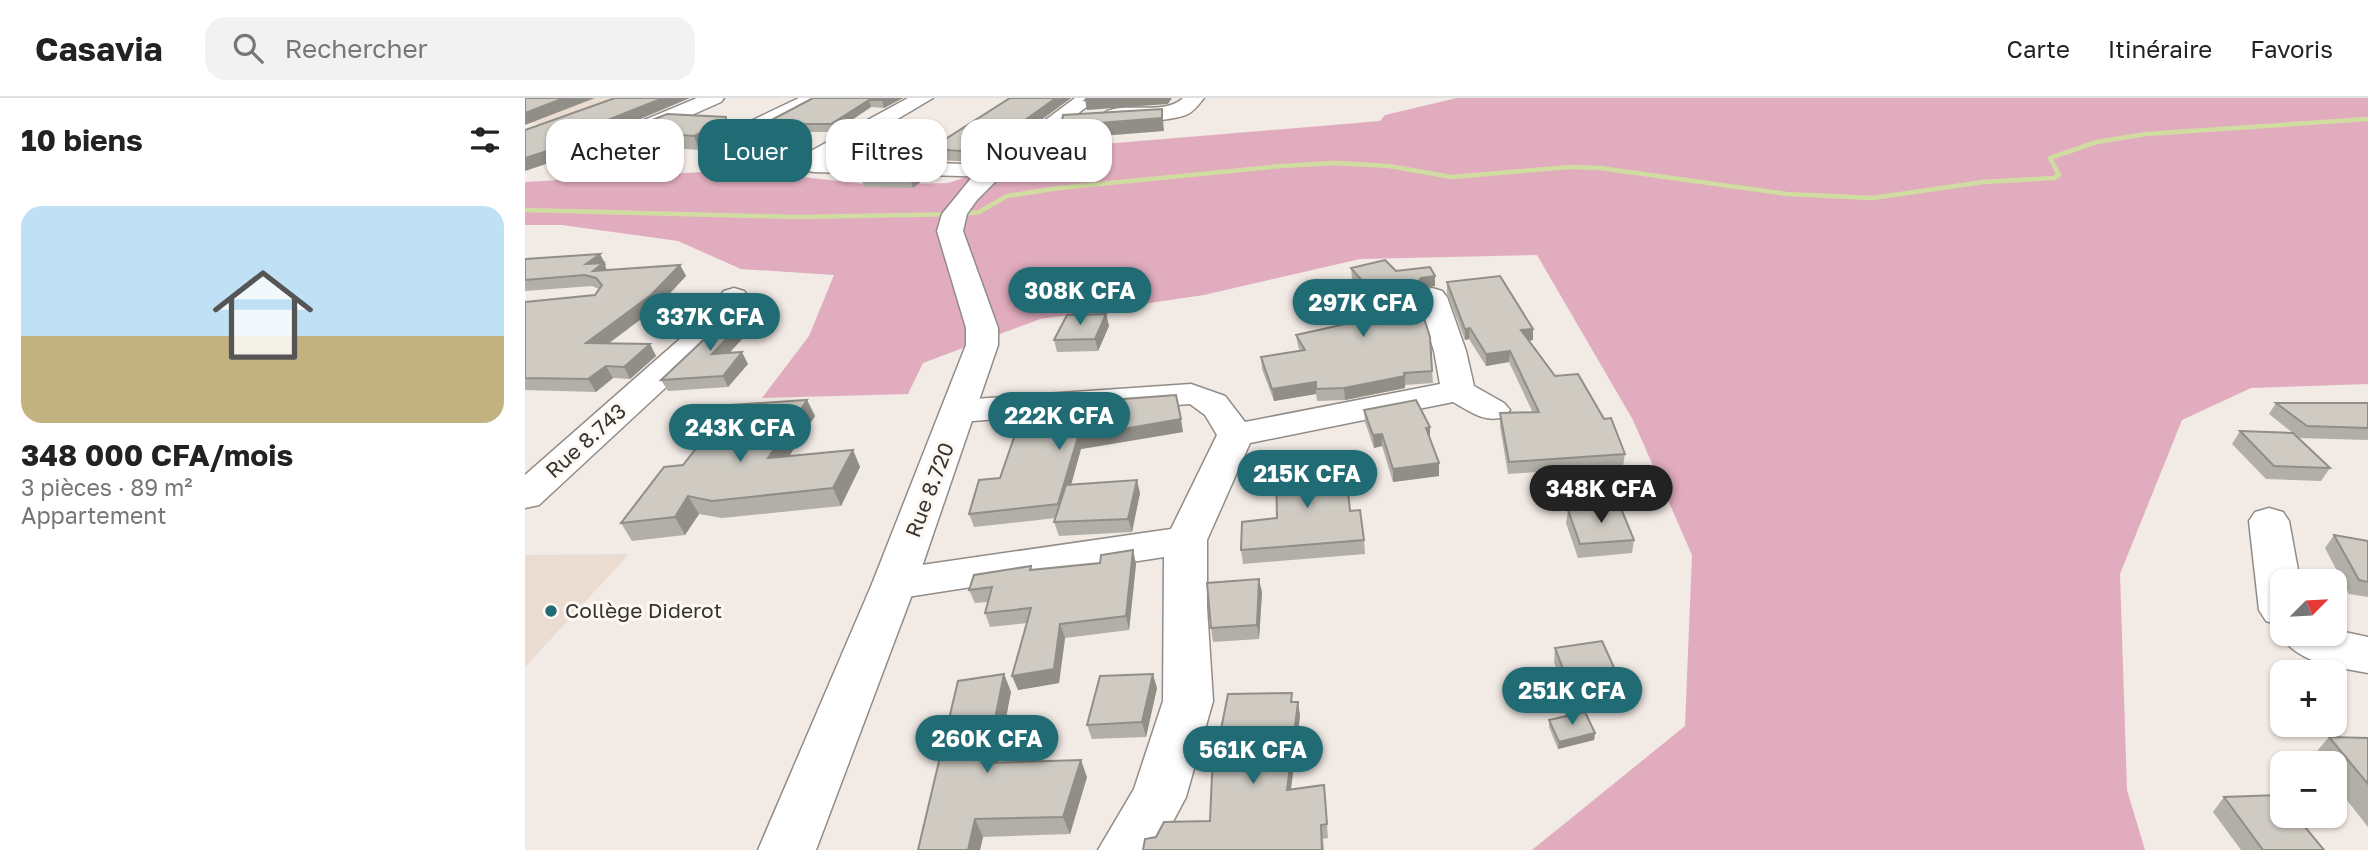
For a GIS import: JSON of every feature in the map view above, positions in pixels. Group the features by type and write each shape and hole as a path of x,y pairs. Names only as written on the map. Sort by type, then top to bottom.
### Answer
{"street":[{"path":"666,119 715,98"},
{"path":"771,119 814,98"},
{"path":"885,119 923,98"},
{"name":"Rue 8.720","path":"1060,119 1089,98"},
{"path":"1075,119 1169,113 1182,110 1194,98"},
{"path":"826,152 808,162 826,166"},
{"name":"Rue 8.720","path":"787,850 894,584 960,411 982,345 982,328 950,231 952,215 981,182"},
{"name":"Rue 8.743","path":"525,496 708,331 734,297"},
{"path":"1432,297 1450,351 1458,391"},
{"path":"1235,435 1458,391 1492,410"},
{"path":"960,411 1191,394 1206,396 1216,402 1235,435"},
{"path":"1127,850 1159,797 1188,701 1184,607 1186,540 1235,435"},
{"path":"2269,521 2276,569"},
{"path":"894,584 1186,540"},
{"path":"2324,646 2368,655"}],"shaded area":[{"path":"544,98 617,98 558,119 546,119 544,124 525,123 525,105"},
{"path":"1457,98 2368,98 2368,384 2251,388 2182,420 2120,574 2127,790 2145,850 1532,850 1685,726 1692,555 1633,420 1537,255 1360,259 1204,295 1040,319 923,363 908,394 762,398 809,336 834,275 741,269 678,241 562,225 525,225 525,182 684,182 684,173 698,172 698,182 812,182 812,178 826,180 826,182 874,185 948,183 961,179 961,182 1112,182 1112,143 1380,121 1385,115"},
{"name":"Collège Diderot","path":"629,554 525,667 525,555"}],"building":[{"path":"525,98 564,98 525,113"},
{"path":"615,98 663,98 610,119 556,119"},
{"path":"813,98 886,98 869,100 839,119 826,119 826,124 812,124 812,119 773,119"},
{"path":"1010,98 1056,98 1026,119 977,119"},
{"path":"1087,98 1119,98 1085,100"},
{"path":"1162,109 1162,118 1112,122 1112,119 1062,119 1063,115"},
{"path":"667,114 726,117 698,119 698,134 694,136 684,135 684,119 655,119"},
{"path":"546,123 546,151 525,158 525,130"},
{"path":"961,129 961,151 947,150 947,138"},
{"path":"600,254 586,264 603,263 593,271 680,265 651,295 586,343 650,344 624,367 606,366 588,379 525,378 525,302 595,295 602,285 596,278 585,275 525,280 525,259"},
{"path":"1385,260 1396,271 1430,267 1435,276 1421,278 1414,287 1430,337 1432,371 1404,373 1405,376 1344,388 1316,389 1316,382 1272,389 1261,357 1305,350 1296,335 1391,314 1351,268"},
{"path":"1500,276 1533,329 1521,330 1555,376 1578,374 1604,419 1611,418 1625,454 1509,462 1500,413 1539,412 1510,351 1486,354 1470,328 1465,329 1447,282"},
{"path":"752,312 712,354 742,352 723,376 661,380 715,329 728,313"},
{"path":"1106,314 1095,339 1054,340 1067,315"},
{"path":"1176,395 1181,419 1078,437 1058,504 969,514 979,480 1000,478 1021,417 1098,411 1123,405 1123,399"},
{"path":"807,400 768,458 853,450 833,488 712,501 688,496 675,517 621,523 664,467 683,465 730,405"},
{"path":"1416,400 1430,427 1426,428 1439,463 1393,469 1382,434 1373,435 1364,410"},
{"path":"2276,403 2368,403 2368,428 2307,426"},
{"path":"2240,431 2293,433 2330,468 2274,466"},
{"path":"1345,462 1350,511 1360,510 1364,540 1241,550 1242,522 1277,518 1276,468"},
{"path":"1137,480 1128,519 1054,522 1066,485"},
{"path":"1620,506 1634,540 1580,544 1568,510"},
{"path":"2334,535 2368,541 2368,582 2359,580"},
{"path":"1133,550 1126,616 1060,624 1054,669 1012,676 1031,608 985,613 992,587 969,590 974,575 1031,566 1030,570 1100,563 1101,555"},
{"path":"1259,579 1257,625 1211,628 1207,583"},
{"path":"1602,641 1625,692 1575,700 1555,648"},
{"path":"1004,674 986,763 1081,760 1063,817 975,819 968,850 918,850 958,681"},
{"path":"1153,674 1142,722 1087,725 1100,676"},
{"path":"1292,693 1291,702 1298,702 1287,790 1324,785 1327,824 1321,825 1322,850 1143,850 1145,839 1156,837 1164,822 1210,821 1212,775 1228,694"},
{"path":"1585,712 1595,733 1559,742 1549,720"},
{"path":"2329,737 2368,738 2368,784 2347,759 2347,751 2341,751"},
{"path":"2270,795 2270,828 2306,828 2324,850 2263,850 2224,797"}],"waterway":[{"path":"525,210 798,217 964,214 979,212 1007,196 1059,188 1335,163 1389,166 1451,177 1569,167 1600,168 1787,194 1873,198 1983,182 2054,178 2059,175 2050,158 2097,142 2146,134 2368,119"}],"place":[{"name":"Collège Diderot","path":"551,611"}]}
